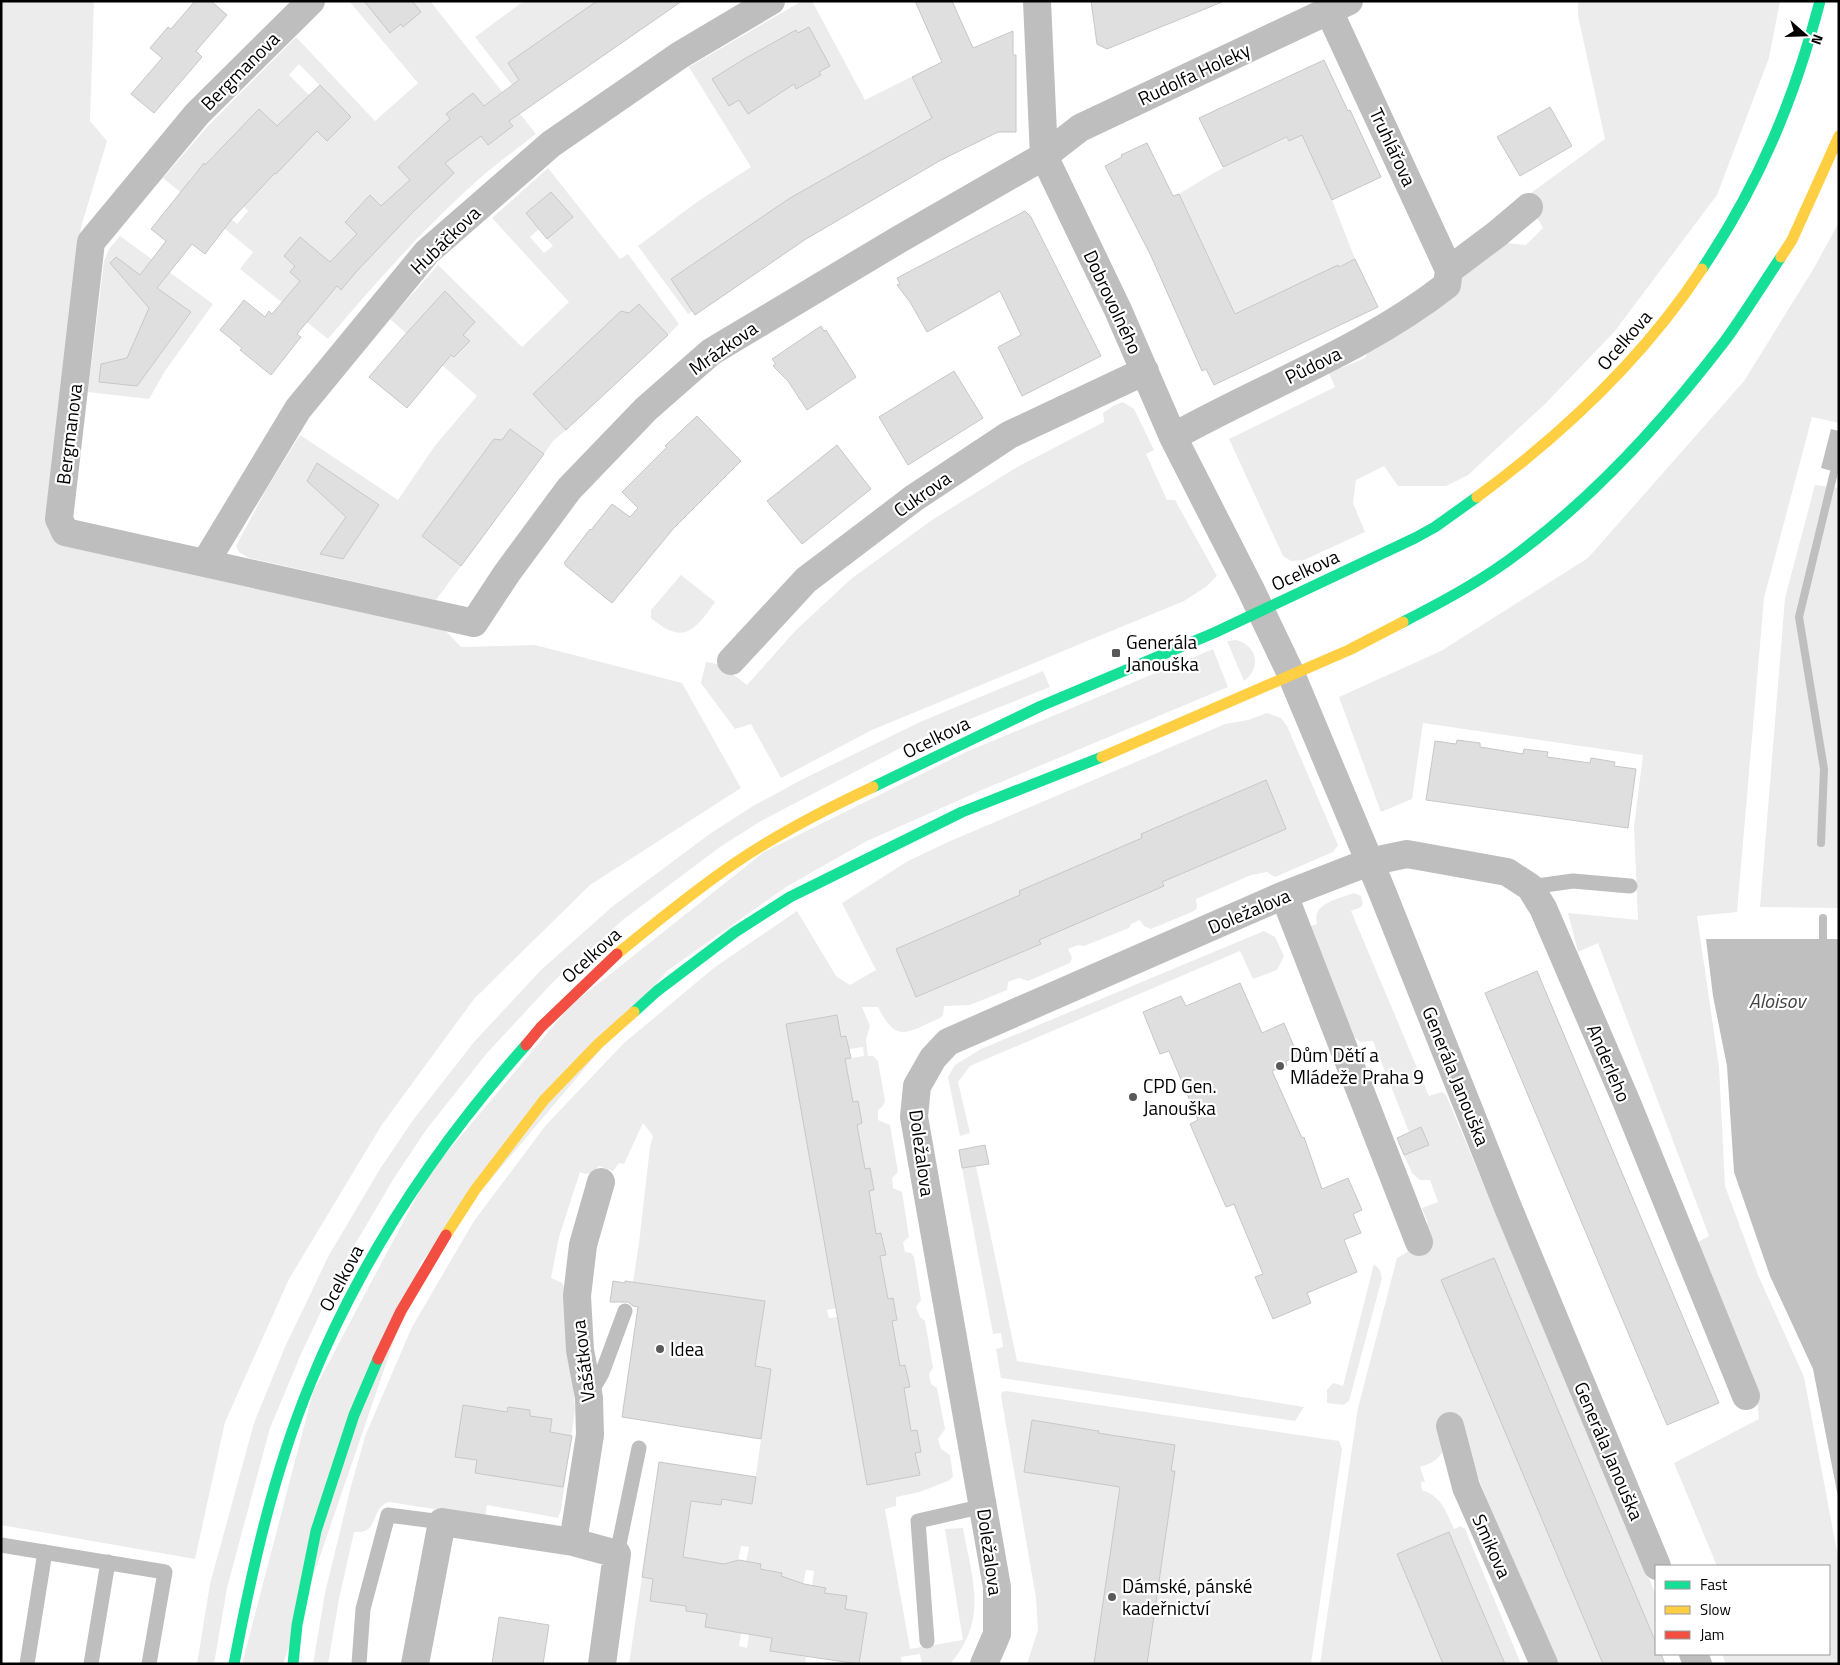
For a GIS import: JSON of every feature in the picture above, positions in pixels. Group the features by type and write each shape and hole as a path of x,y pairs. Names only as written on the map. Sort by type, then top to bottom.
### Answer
{"street":[{"name":"Bergmanova","path":"311,1 197,114 91,242 60,519 65,532 100,541 474,623"},
{"name":"Hubáčkova","path":"205,563 298,409 427,252 551,144 680,55 771,1"},
{"name":"Dobrovolného","path":"1037,1 1044,156 1118,310 1173,437 1255,599"},
{"name":"Ocelkova","path":"234,1664 259,1541 287,1446 311,1382 335,1327 365,1268 426,1170 454,1131 503,1070 571,997 622,949 681,901 735,863 795,826 852,796 1054,700 1213,633 1255,599 1432,529 1519,467 1596,398 1657,331 1702,270 1739,209 1776,136 1793,91 1820,1"},
{"name":"Rudolfa Holeky","path":"1044,156 1080,128 1339,6"},
{"name":"Truhlářova","path":"1339,6 1448,278"},
{"path":"293,1664 297,1625 316,1531 354,1415 401,1311 437,1249 475,1190 544,1100 598,1044 657,991 735,932 790,897 962,812 1127,747 1349,650 1447,599 1520,552 1585,498 1665,416 1725,341 1792,240 1839,136"},
{"name":"Mrázkova","path":"474,623 507,573 569,489 646,410 711,352 898,240 1044,156"},
{"name":"Půdova","path":"1173,437 1211,415 1367,338 1422,305 1448,278 1529,206"},
{"name":"Cukrova","path":"731,661 806,580 914,498 1009,435 1145,371"},
{"name":"Generála Janouška","path":"1255,599 1291,674 1507,1205 1657,1565"},
{"name":"Anderleho","path":"1369,862 1407,854 1507,872 1530,887 1543,908 1623,1095 1746,1396"},
{"name":"Doležalova","path":"984,1664 997,1634 997,1587 915,1125 917,1086 934,1058 948,1042 1284,895 1369,862"},
{"path":"1284,895 1419,1242"},
{"name":"Vašátkova","path":"573,1542 590,1436 589,1398 580,1350 577,1296 583,1245 600,1182"},
{"name":"Smikova","path":"1450,1426 1466,1487 1544,1664"},
{"path":"416,1664 442,1522 573,1542 617,1554 602,1664"}],"lane":[{"path":"1530,887 1573,880 1630,886"},
{"path":"589,1398 602,1373 625,1311"},
{"path":"617,1554 638,1448"},
{"path":"927,1641 918,1522 984,1506"},
{"path":"359,1664 363,1609 388,1515 442,1522"},
{"path":"1,1545 165,1572 149,1664"},
{"path":"27,1664 45,1552"},
{"path":"91,1664 108,1562"}],"shaded area":[{"path":"1,1 94,1 90,121 107,141 81,227 48,530 75,548 441,626 461,647 535,645 682,683 741,788 590,885 474,999 381,1126 289,1279 225,1422 195,1559 1,1525"},
{"path":"349,1 369,1 367,4 391,33 401,24 403,26 412,1 430,1 536,134 486,173 419,236 328,339 240,269 253,252 163,178 207,127 296,37 375,121 418,83","holes":["299,64 351,117 327,140 296,109 309,95 289,75","473,93 484,106 493,100 513,125 488,145 481,136 469,145 446,115","259,109 300,148 276,174 234,135","425,142 454,173 420,205 403,186 410,180 398,166","214,155 256,193 244,207 248,211 237,224 189,180 204,163 205,165","370,195 401,224 369,258 351,241 357,234 345,221","300,237 341,290 337,286 319,307 300,281 295,266 284,256"]},
{"path":"524,1 599,1 508,63 535,103 529,107 475,37"},
{"path":"802,1 812,1 865,100 911,77 951,155 942,161 921,124 801,192 822,230 809,237 784,202 671,279 693,311 688,314 638,246 697,202 751,167 689,67","holes":["809,27 830,66 819,72 821,75 796,89 771,44 796,30 798,33","743,59 769,100 739,100 729,106 712,79"]},
{"path":"1578,1 1780,1 1769,58 1717,195 1615,331 1545,404 1468,475 1446,486 1398,486 1384,466 1356,480 1353,503 1365,532 1304,560 1291,561 1283,556 1229,439 1335,387 1329,373 1365,358 1374,341 1505,243 1526,245 1543,228 1533,211 1520,201 1605,139 1578,16"},
{"path":"1302,135 1332,200 1355,259 1236,315 1179,194 1255,151 1287,138"},
{"path":"548,168 620,259 628,254 679,324 668,335 639,304 629,313 621,311 589,351 581,349 573,355 568,370 561,367 553,374 558,379 548,388 541,386 533,393 566,430 553,441 544,454 510,429 502,440 494,439 455,491 453,506 445,505 422,536 461,566 436,600 249,558 239,552 236,546 267,488 300,435 398,500 434,447 477,396 390,319 438,265 522,347 569,302 492,218","holes":["551,192 547,239 553,246 544,253 530,237 539,229 526,213","445,291 475,322 463,335 470,341 454,357 438,342","317,464 379,505 343,559 320,554 346,517 307,480"]},
{"path":"1839,222 1839,423 1812,417 1764,598 1737,912 1697,916 1719,1067 1725,1186 1758,1275 1804,1377 1839,1562 1839,1664 1726,1664 1722,1655 1830,1655 1830,1565 1717,1565 1674,1463 1759,1419 1756,1389 1694,1244 1709,1236 1598,943 1578,952 1568,913 1638,920 1634,827 1643,755 1423,723 1412,799 1381,812 1339,697 1441,651 1588,558 1744,381 1814,268"},
{"path":"120,236 213,304 165,371 149,399 88,392 104,261 109,249","holes":["140,275 191,313 137,386 99,382 101,364 127,358 149,308 131,287"]},
{"path":"1123,402 1134,409 1154,450 1146,454 1167,500 1175,500 1217,576 1207,586 1184,601 872,730 781,778 751,724 735,729 701,683 706,662 721,665 747,685 796,630 851,579 932,520 1019,466 1104,422 1103,413"},
{"path":"1815,485 1839,488 1839,908 1760,907 1785,598"},
{"path":"681,575 715,602 701,621 687,631 680,633 662,626 651,618 651,610"},
{"path":"1236,640 1249,647 1255,658 1253,670 1244,681 1227,641"},
{"path":"1213,649 1228,687 982,790 867,841 786,887 667,971 421,1262 283,1664 242,1664 313,1392 428,1175 570,1006 764,852 966,752"},
{"path":"1043,671 1050,687 910,743 761,821 720,847 624,919 553,982 487,1053 426,1130 394,1178 344,1263 301,1354 270,1428 227,1588 214,1664 197,1664 210,1584 254,1423 285,1347 329,1255 380,1169 413,1120 474,1042 541,970 613,906 711,833 753,806 801,780 920,722"},
{"path":"1267,713 1281,718 1287,726 1338,845 1333,852 1275,877 1267,872 1251,875 1196,899 1197,908 1194,911 1151,929 1144,926 1140,920 1131,924 1129,928 1084,946 1078,945 1068,949 1072,958 1070,963 1028,981 1019,978 1008,982 1007,990 970,1005 944,1006 943,1015 940,1018 911,1031 897,1031 891,1027 878,1007 862,1007 870,1026 866,1040 868,1056 873,1056 878,1061 885,1101 878,1110 878,1120 890,1125 898,1172 892,1178 893,1188 902,1192 909,1237 903,1242 905,1252 911,1253 914,1257 921,1300 916,1307 920,1317 925,1321 933,1368 929,1374 931,1384 937,1388 945,1429 938,1439 941,1449 950,1455 953,1476 950,1480 920,1492 896,1497 896,1506 885,1509 910,1649 963,1640 945,1529 963,1528 973,1582 974,1615 970,1631 950,1664 922,1664 920,1654 901,1657 902,1664 859,1664 845,1609 847,1597 825,1593 825,1588 812,1586 814,1571 806,1570 802,1590 780,1586 782,1573 760,1569 746,1562 749,1547 741,1546 737,1566 683,1557 691,1501 721,1505 722,1499 752,1503 771,1369 755,1366 765,1301 633,1282 653,1136 643,1123 624,1164 619,1163 613,1171 599,1166 592,1173 585,1174 580,1172 559,1237 551,1278 562,1283 566,1290 575,1410 571,1436 550,1432 552,1419 530,1416 530,1410 508,1407 507,1412 463,1405 455,1457 477,1460 475,1473 563,1487 569,1454 561,1510 558,1518 487,1505 485,1517 389,1502 383,1505 368,1529 362,1532 354,1532 339,1599 328,1664 313,1664 325,1593 351,1486 366,1434 412,1327 474,1221 546,1125 624,1043 715,967 797,911 836,976 850,985 876,970 842,903 908,861 948,842 1225,724 1248,720","holes":["1265,780 1286,829 1162,882 1163,886 1039,940 1041,944 917,997 896,949 1020,895 1019,891 1142,838 1141,834","837,1015 841,1037 847,1036 849,1049 863,1047 864,1056 845,1059 853,1102 858,1101 862,1123 857,1125 865,1169 870,1168 874,1190 869,1191 876,1234 882,1233 886,1255 880,1256 888,1299 893,1298 897,1320 892,1321 900,1366 905,1365 910,1387 904,1388 911,1431 917,1430 921,1452 915,1453 919,1475 868,1485 838,1317 829,1318 827,1310 836,1308 786,1024"]},
{"path":"1354,893 1361,896 1363,904 1361,907 1351,911 1429,1096 1442,1092 1446,1095 1655,1593 1655,1641 1494,1258 1442,1280 1603,1664 1556,1664 1451,1413 1447,1440 1442,1454 1437,1459 1420,1467 1425,1482 1421,1482 1422,1490 1438,1500 1454,1529 1460,1526 1465,1529 1521,1664 1505,1664 1449,1532 1397,1554 1406,1575 1418,1593 1414,1595 1443,1664 1320,1664 1358,1408 1397,1258 1411,1250 1407,1232 1428,1223 1422,1208 1438,1202 1430,1180 1420,1180 1412,1173 1404,1155 1429,1145 1421,1127 1409,1132 1373,1041 1361,1042 1352,1036 1307,927 1317,924 1316,917 1318,911 1334,900"},
{"path":"1264,931 1275,937 1284,956 1277,970 1253,979 1240,951 970,1066 958,1082 970,1133 960,1136 948,1077 955,1065 981,1049"},
{"path":"976,1166 1017,1361 1304,1407 1295,1421 1001,1378 996,1349 1003,1347 1001,1333 993,1334 962,1168"},
{"path":"1374,1264 1380,1270 1382,1278 1349,1401 1343,1405 1327,1403 1327,1390 1333,1383 1343,1386"},
{"path":"1006,1391 1339,1441 1342,1449 1311,1664 1147,1664 1175,1472 1171,1471 1175,1445 1132,1438 1120,1441 1121,1436 1098,1433 1098,1430 1032,1420 1024,1472 1120,1487 1094,1664 1027,1664 1038,1630 1036,1598 1001,1396 1002,1392"},
{"path":"642,1577 653,1579 686,1606 686,1611 707,1614 705,1627 741,1633 739,1646 747,1648 749,1634 772,1638 771,1651 806,1657 805,1664 629,1664"}],"water":[{"path":"1831,429 1839,431 1839,473 1821,468"},
{"name":"Aloisov","path":"1706,939 1839,939 1839,1502 1813,1369 1770,1276 1734,1172 1727,1066 1713,996"}],"building":[{"path":"195,1 211,1 227,15 196,51 202,57 154,113 131,94 162,58 150,48 168,27 171,29"},
{"path":"364,1 412,1 421,12 403,27 401,24 390,33"},
{"path":"597,1 682,1 509,121 513,126 488,145 481,136 445,163 454,173 413,212 341,290 337,286 297,334 301,337 271,375 240,350 242,348 220,330 244,300 265,317 269,311 272,314 300,281 290,272 295,266 284,256 300,237 330,262 357,234 345,222 370,195 381,206 410,180 398,167 450,119 446,114 473,93 484,106 519,80 508,63"},
{"path":"915,1 952,1 973,48 1013,31 1013,55 1016,55 1016,132 998,132 941,160 806,239 695,315 671,279 790,198 932,118 912,77 942,62"},
{"path":"1091,1 1222,2 1107,49 1097,44"},
{"path":"809,27 830,66 819,72 821,75 796,89 794,84 748,114 739,100 729,106 712,79 796,30 798,33"},
{"path":"1324,60 1381,177 1332,200 1302,135 1289,141 1287,137 1223,167 1199,118"},
{"path":"320,85 351,117 327,141 317,131 231,220 205,254 192,244 157,288 191,312 137,386 99,382 101,364 127,358 149,308 110,263 116,257 140,275 166,241 151,229 204,163 205,165 259,109 277,126"},
{"path":"1550,107 1572,146 1520,176 1497,137"},
{"path":"1147,143 1173,196 1179,194 1235,314 1338,265 1339,267 1355,259 1378,307 1214,385 1206,369 1202,371 1151,256 1105,166 1122,157 1121,155"},
{"path":"551,192 573,217 547,239 526,213"},
{"path":"1025,211 1031,217 1101,356 1022,396 998,347 1021,335 1000,291 927,332 910,302 897,285 900,284 897,278"},
{"path":"445,291 475,322 463,335 470,341 454,357 451,355 407,408 369,377"},
{"path":"639,304 668,335 566,430 533,394 621,311 629,313"},
{"path":"821,326 824,331 826,330 856,377 807,410 788,381 773,366 776,364 772,359"},
{"path":"954,371 983,418 908,465 879,417"},
{"path":"697,416 741,461 673,529 612,603 564,563 612,504 630,517 638,508 622,492 667,447 665,446"},
{"path":"510,429 544,454 461,566 422,536 494,439 502,440"},
{"path":"837,445 871,489 802,544 767,501"},
{"path":"317,463 379,505 343,559 320,554 346,517 307,481"},
{"path":"1457,740 1480,743 1480,747 1523,754 1524,749 1548,752 1547,757 1590,763 1591,758 1615,762 1614,766 1636,769 1628,828 1426,800 1435,741 1456,744"},
{"path":"1266,780 1286,829 1162,882 1164,886 1039,940 1041,944 916,997 896,949 1020,895 1019,891 1142,838 1141,834"},
{"path":"1537,971 1719,1403 1667,1425 1485,993"},
{"path":"1240,983 1262,1033 1284,1023 1298,1056 1286,1061 1287,1065 1272,1071 1302,1138 1304,1137 1322,1189 1348,1178 1362,1210 1353,1214 1361,1233 1344,1240 1357,1272 1307,1293 1311,1303 1273,1319 1255,1277 1263,1274 1234,1204 1226,1207 1190,1124 1198,1120 1169,1051 1160,1054 1143,1012 1181,996 1186,1006"},
{"path":"837,1015 841,1037 846,1036 851,1058 845,1059 853,1102 858,1101 862,1123 857,1125 865,1169 870,1168 874,1190 869,1191 876,1234 881,1233 886,1255 880,1256 888,1299 893,1298 897,1320 892,1321 900,1366 905,1365 910,1387 904,1388 911,1431 917,1430 921,1452 915,1453 920,1475 867,1485 786,1024"},
{"path":"1421,1127 1429,1145 1404,1155 1397,1138"},
{"path":"985,1145 989,1164 962,1168 959,1150"},
{"path":"1494,1258 1655,1641 1655,1655 1661,1655 1665,1664 1603,1664 1441,1280"},
{"path":"613,1281 625,1283 625,1281 765,1301 755,1366 771,1369 761,1439 622,1417 638,1307 628,1302 610,1302"},
{"path":"463,1405 507,1412 508,1407 530,1410 530,1416 552,1419 550,1432 572,1436 563,1487 475,1473 477,1460 455,1457"},
{"path":"1032,1420 1175,1445 1171,1471 1175,1471 1147,1664 1094,1664 1120,1487 1024,1472"},
{"path":"659,1462 756,1477 752,1504 722,1499 721,1505 691,1501 683,1557 724,1564 739,1560 761,1564 760,1569 782,1573 781,1576 804,1584 826,1588 824,1593 847,1596 845,1609 867,1613 859,1664 770,1651 772,1638 705,1627 707,1614 686,1611 686,1606 650,1601 653,1579 642,1577"},
{"path":"1449,1532 1505,1664 1443,1664 1397,1554"},
{"path":"499,1617 549,1625 543,1664 492,1664"}],"waterway":[{"path":"1821,843 1824,769 1799,617 1834,472"},
{"path":"1823,918 1823,940"}],"traffic: fast":[{"path":"1702,269 1741,205 1773,140 1799,73 1820,1"},
{"path":"1403,622 1493,571 1549,529 1604,480 1654,427 1701,371 1731,332 1781,257"},
{"path":"873,787 1041,706 1216,632 1415,538 1435,527 1477,497"},
{"path":"634,1012 657,991 735,932 790,897 962,812 1102,757"},
{"path":"234,1664 256,1557 274,1487 297,1418 330,1337 377,1248 403,1205 461,1123 526,1045"},
{"path":"293,1664 297,1625 316,1531 354,1415 378,1359"}],"traffic: slow":[{"path":"1781,257 1792,240 1839,136"},
{"path":"1477,497 1571,421 1600,393 1654,334 1702,269"},
{"path":"1102,757 1349,650 1403,622"},
{"path":"617,954 690,896 752,852 803,822 873,787"},
{"path":"446,1235 475,1190 544,1100 598,1044 634,1012"}],"traffic: jam":[{"path":"526,1045 541,1027 617,954"},
{"path":"378,1359 401,1311 446,1235"}],"place":[{"name":"Generála Janouška","path":"1116,653"},
{"name":"Dům Dětí a Mládeže Praha 9","path":"1280,1066"},
{"name":"CPD Gen. Janouška","path":"1133,1097"},
{"name":"Idea","path":"660,1349"},
{"name":"Dámské, pánské kadeřnictví","path":"1112,1597"}]}
